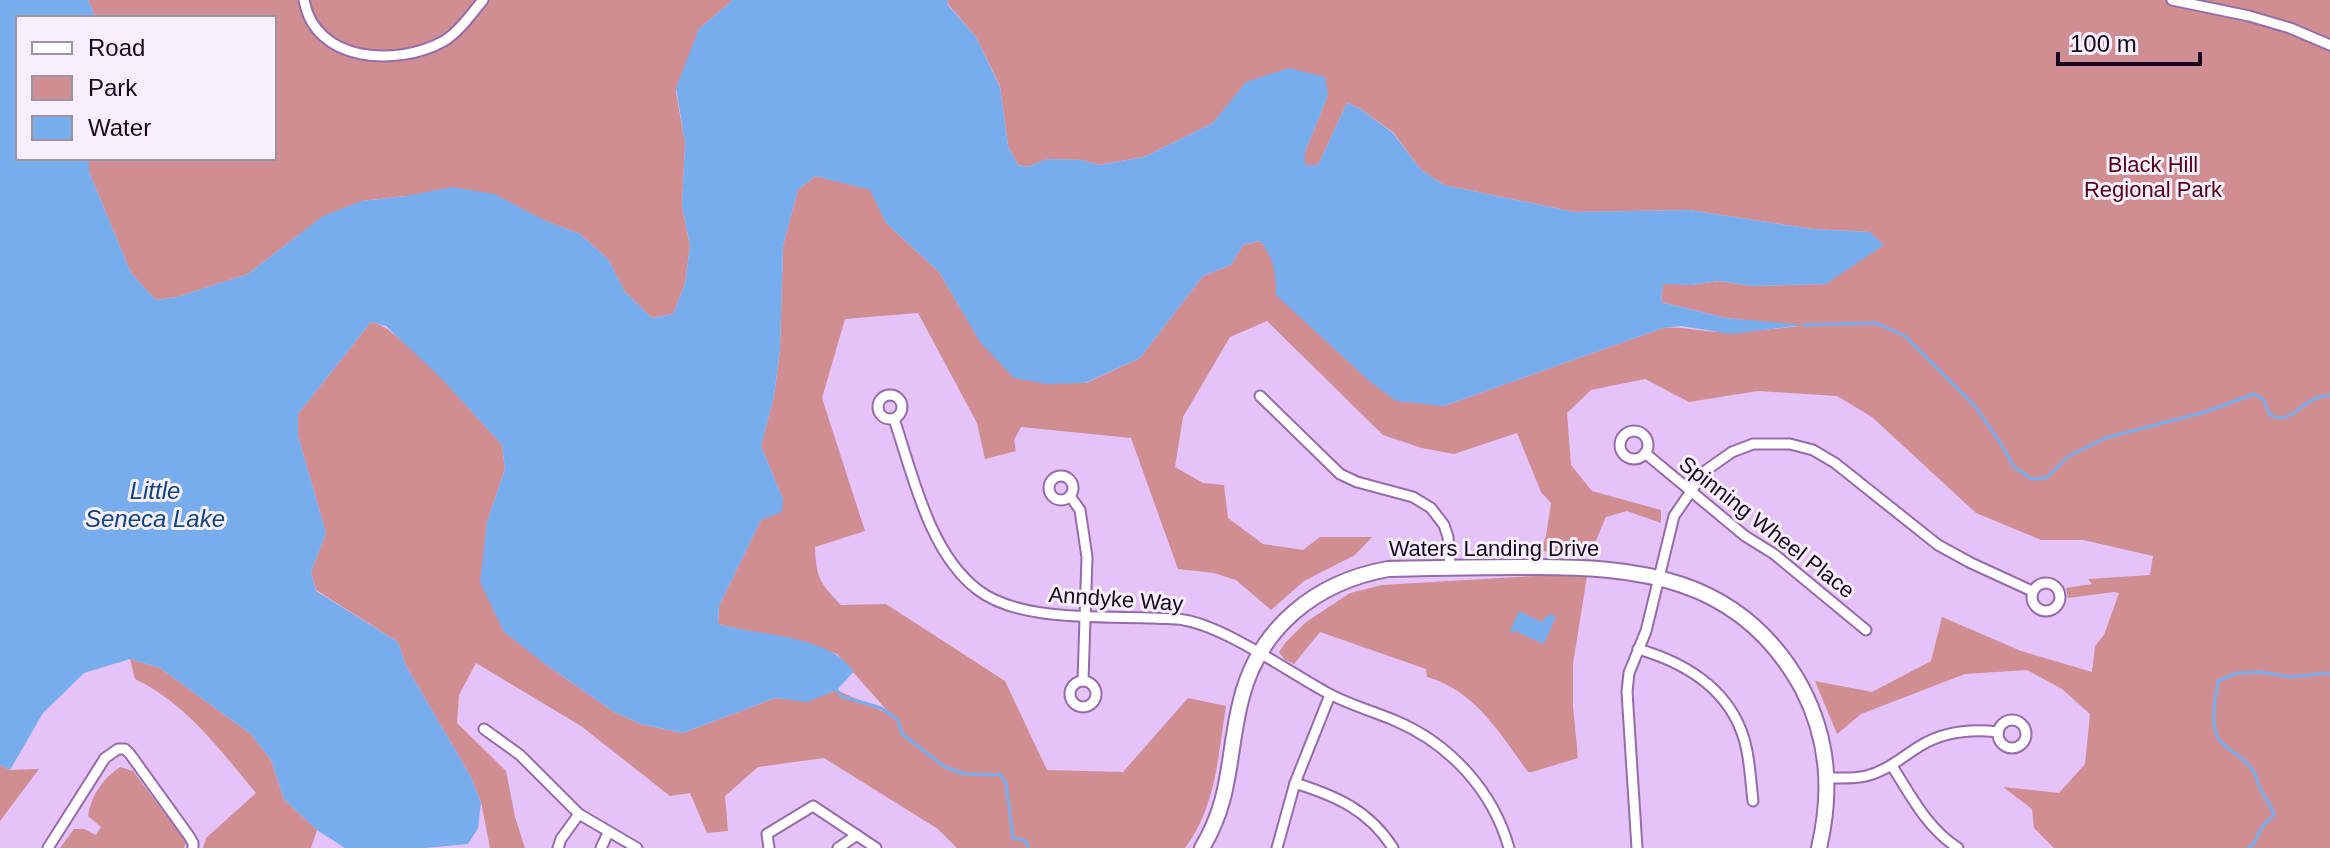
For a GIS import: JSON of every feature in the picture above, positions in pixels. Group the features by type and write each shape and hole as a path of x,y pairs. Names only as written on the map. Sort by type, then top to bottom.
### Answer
{"street":[{"path":"304,0 306,11 320,35 331,45 349,52 385,56 419,51 445,40 483,0"},
{"path":"2172,0 2277,24 2330,45"},
{"path":"1260,396 1340,474 1357,482 1413,497 1431,508 1444,525 1448,537 1450,567"},
{"name":"Anndyke Way","path":"894,419 934,535 954,568 979,591 1008,606 1042,613 1184,620 1211,628 1330,695 1426,736 1458,761 1484,794 1509,848"},
{"path":"1637,848 1627,692 1629,673 1646,631 1674,516 1705,471 1732,452 1765,442 1813,450 1835,463 1938,545 2032,591"},
{"name":"Spinning Wheel Place","path":"1645,453 1866,630"},
{"path":"1070,496 1080,510 1087,557 1083,681"},
{"name":"Waters Landing Drive","path":"1202,848 1215,826 1228,783 1240,702 1259,654 1302,604 1333,585 1388,569 1569,566 1660,577 1697,590 1731,608 1762,633 1791,668 1820,729 1828,778 1819,848"},
{"path":"1638,649 1689,669 1710,685 1725,703 1739,726 1747,748 1753,801"},
{"path":"1277,848 1295,783 1330,695"},
{"path":"484,729 520,755 579,814 637,848"},
{"path":"1828,778 1865,776 1892,766 1923,744 1949,734 1981,730 1998,732"},
{"path":"48,848 105,758 118,749 125,749 189,836 193,848"},
{"path":"1892,766 1921,813 1936,831 1958,848"},
{"path":"1295,783 1330,794 1359,810 1384,834 1393,848"},
{"path":"769,848 767,834 813,806 876,848"},
{"path":"558,848 579,814"},
{"path":"601,848 608,833"},
{"path":"838,848 857,835"}],"green space":[{"path":"88,0 733,0 699,29 676,92 685,143 682,205 690,246 685,284 673,314 652,318 625,292 608,259 580,234 546,221 406,196 362,201 297,236 248,274 177,297 156,300 131,273 89,172 89,160 276,160 276,16 95,16"},
{"name":"Black Hill Regional Park","path":"948,0 2330,0 2330,848 2054,848 2034,828 2032,809 2003,787 2059,793 2085,764 2090,714 2062,689 2027,670 1965,674 1861,714 1837,734 1815,681 1872,692 1931,661 1942,617 2021,651 2092,672 2095,646 2104,635 2119,593 2068,598 2066,588 2092,584 2088,579 2150,575 2153,556 2083,540 2041,540 1976,513 1872,417 1837,396 1758,391 1689,402 1645,379 1591,390 1567,413 1571,465 1592,491 1661,510 1661,523 1627,511 1606,517 1591,552 1554,555 1541,550 1551,503 1541,492 1517,433 1454,454 1422,448 1383,435 1267,321 1230,337 1183,417 1175,467 1203,483 1224,485 1228,518 1263,544 1303,550 1320,537 1372,537 1355,555 1304,581 1271,610 1236,580 1214,573 1178,569 1131,438 1021,427 1014,440 1016,451 985,459 977,423 918,313 845,319 822,398 865,531 815,547 820,579 841,605 886,604 1005,681 1047,770 1123,772 1188,698 1226,706 1209,798 1185,848 957,848 938,829 824,758 758,767 725,796 728,831 707,833 690,793 670,796 581,726 476,663 459,695 457,723 506,771 525,848 490,848 481,802 470,775 406,666 398,642 316,590 311,572 326,533 298,436 298,414 371,322 411,344 502,445 505,469 487,522 545,664 614,712 641,724 683,733 775,698 807,701 837,690 891,715 837,654 718,624 719,606 761,520 783,499 761,446 774,396 780,349 783,246 798,190 815,176 870,189 886,223 939,272 962,311 985,341 1086,383 1140,358 1203,276 1231,265 1243,245 1260,241 1444,406 1663,328 1731,332 1799,326 1726,318 1661,302 1663,283 1691,285 1719,281 1752,286 1826,284 1843,271 1869,232 1813,229 1689,210 1575,212 1444,185 1420,169 1393,132 1347,103 1318,165 1305,166 1305,152 1328,95 1227,106 1213,123 1144,157 1099,165 1081,160 1047,159 1027,167 1018,165 1008,146 1000,86 976,37 947,3"},
{"path":"1587,576 1573,664 1578,758 1532,772 1528,772 1497,729 1473,703 1444,683 1427,677 1426,669 1320,632 1294,664 1279,652 1306,622 1350,593 1382,585"},
{"path":"130,659 160,668 251,734 271,760 284,799 317,830 311,848 203,848 206,838 256,793 187,715 154,689 135,679"},
{"path":"0,765 10,770 39,769 0,821"},
{"path":"120,767 133,771 186,842 184,848 60,848 74,829 84,829 96,835 101,827 88,816 92,801 103,782"}],"water":[{"name":"Little Seneca Lake","path":"0,0 88,0 95,16 16,16 16,160 89,160 89,172 131,273 156,300 177,297 248,274 323,216 362,201 452,187 494,194 546,221 580,234 608,259 625,292 652,318 673,314 685,284 690,246 682,205 685,143 676,88 699,29 733,0 948,0 947,4 976,37 1000,87 1008,146 1018,165 1027,167 1047,159 1081,160 1099,165 1144,157 1213,123 1246,82 1289,68 1325,77 1328,95 1305,152 1305,165 1318,165 1347,103 1393,133 1420,169 1444,185 1575,212 1689,210 1813,229 1870,232 1884,245 1826,284 1752,286 1719,281 1691,285 1663,284 1661,302 1726,318 1804,325 1731,334 1681,326 1663,328 1444,406 1396,401 1368,380 1276,295 1273,266 1260,241 1243,245 1231,265 1203,276 1140,358 1085,383 1047,384 1014,378 980,342 939,272 886,223 870,190 815,176 798,190 783,246 780,349 774,396 761,446 783,499 782,512 761,520 719,606 718,624 792,638 835,654 854,671 837,690 807,702 775,698 683,733 641,724 614,712 504,632 480,582 487,522 505,469 502,445 442,379 386,326 371,322 298,414 298,436 326,533 311,572 316,591 398,642 406,666 470,775 481,802 478,828 468,844 425,848 345,848 317,830 284,799 271,760 251,734 160,668 130,659 84,673 43,713 10,770 0,765"},
{"path":"1519,611 1542,622 1549,614 1556,616 1544,644 1510,631"}],"waterway":[{"path":"1804,325 1876,323 1905,336 1975,406 2014,467 2032,479 2046,478 2069,456 2105,438 2205,412 2254,394 2263,399 2270,415 2277,417 2289,416 2311,401 2330,395"},
{"path":"2248,848 2274,815 2250,767 2225,746 2216,733 2214,707 2218,681 2237,673 2261,672 2290,677 2330,673"},
{"path":"837,690 841,696 881,708 898,720 902,734 945,767 965,774 1000,774 1006,783 1013,838 1026,841 1028,848"}]}
